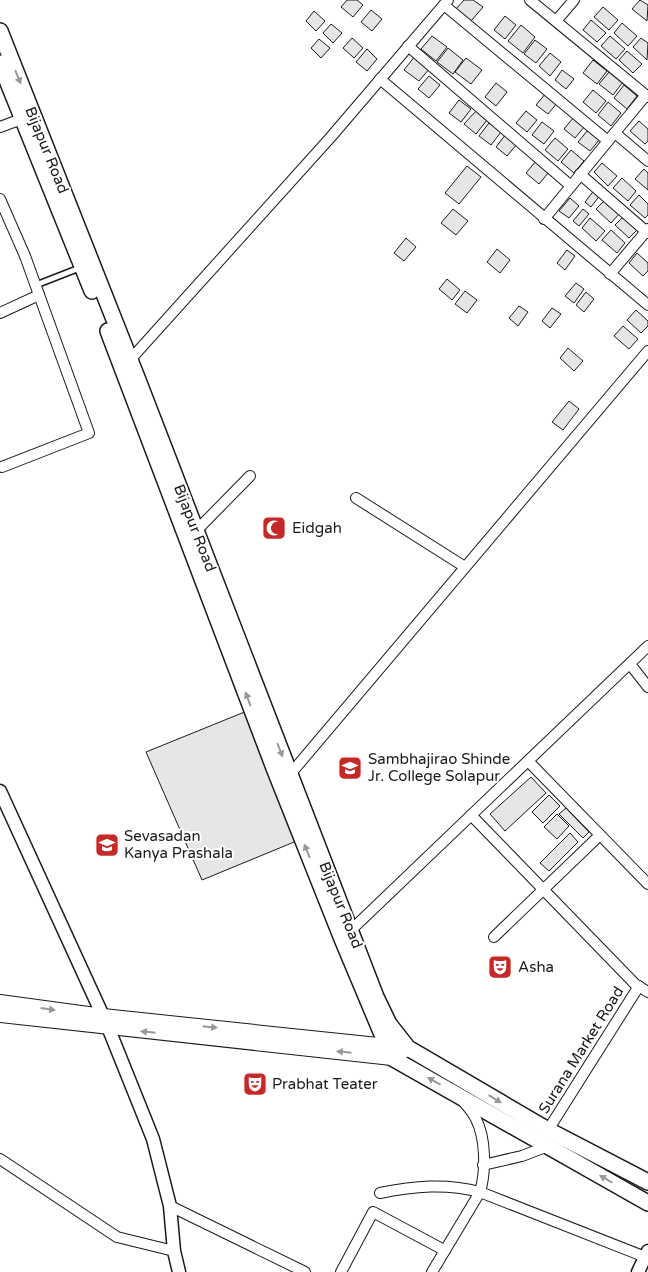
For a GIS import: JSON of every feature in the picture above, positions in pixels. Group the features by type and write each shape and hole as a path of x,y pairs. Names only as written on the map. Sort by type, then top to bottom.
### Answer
{"main road":[{"name":"Bijapur Road","path":"0,31 28,117 130,360 196,530 284,779 346,934 389,1024 408,1048"},
{"path":"0,62 28,117 82,267 284,779"},
{"path":"346,934 390,1052 458,1094 648,1203"},
{"path":"0,1002 105,1022"},
{"path":"0,1015 105,1022 390,1052 408,1048 548,1130 648,1182"}],"street":[{"path":"530,0 647,96 544,219"},
{"path":"556,21 574,0"},
{"path":"130,360 446,2 608,141"},
{"path":"408,46 571,186"},
{"path":"380,79 648,305"},
{"path":"0,127 28,117"},
{"path":"616,133 648,161"},
{"path":"580,174 647,231 610,274"},
{"path":"0,199 37,290 89,432 2,467"},
{"path":"0,313 37,290"},
{"path":"284,779 648,351"},
{"path":"196,530 250,476"},
{"path":"356,498 465,567"},
{"path":"346,934 648,646"},
{"path":"630,664 648,687"},
{"path":"528,761 648,884"},
{"path":"0,791 105,1022 153,1138 170,1206 174,1251 179,1272"},
{"path":"471,815 543,890 644,989"},
{"path":"494,937 600,835"},
{"name":"Surana Market Road","path":"548,1130 644,989"},
{"path":"432,1272 480,1192 484,1178 482,1137 476,1119 458,1094"},
{"path":"484,1165 522,1156 548,1146"},
{"path":"0,1159 117,1237 174,1251"},
{"path":"380,1193 403,1189 456,1186 480,1192 647,1256 638,1272"},
{"path":"170,1206 298,1271"},
{"path":"341,1272 373,1212 444,1250"}],"lane":[{"path":"37,290 82,267"}],"building":[{"path":"347,0 357,0 363,5 353,17 341,7"},
{"path":"464,0 473,0 483,7 471,21 456,9"},
{"path":"640,0 648,5 647,21 632,9"},
{"path":"603,7 618,20 609,30 594,17"},
{"path":"371,10 382,19 372,31 361,22"},
{"path":"314,11 325,21 316,31 306,21"},
{"path":"505,16 516,25 505,39 494,30"},
{"path":"591,20 606,33 597,42 583,30"},
{"path":"622,23 637,36 628,46 614,33"},
{"path":"331,24 342,33 333,43 323,33"},
{"path":"521,25 535,37 523,53 508,41"},
{"path":"432,36 447,47 436,61 421,49"},
{"path":"610,36 625,49 616,59 601,46"},
{"path":"352,38 363,48 354,58 343,48"},
{"path":"641,38 648,43 647,60 633,47"},
{"path":"319,39 330,48 321,58 311,48"},
{"path":"535,40 547,49 536,63 524,54"},
{"path":"448,48 463,60 453,74 437,62"},
{"path":"367,49 377,59 367,71 356,62"},
{"path":"627,51 642,64 633,73 619,60"},
{"path":"550,53 561,62 550,76 539,66"},
{"path":"415,56 430,68 419,81 404,70"},
{"path":"466,58 482,70 471,84 455,72"},
{"path":"593,60 607,71 597,84 583,73"},
{"path":"562,70 574,79 566,89 555,80"},
{"path":"610,71 623,82 613,95 599,84"},
{"path":"429,76 440,85 429,98 418,89"},
{"path":"496,83 507,92 496,106 485,97"},
{"path":"624,85 637,96 627,109 614,98"},
{"path":"593,90 606,101 596,113 583,102"},
{"path":"546,93 558,102 548,114 536,105"},
{"path":"459,100 471,109 461,122 449,113"},
{"path":"608,102 621,113 611,126 598,115"},
{"path":"476,111 487,120 476,134 464,124"},
{"path":"526,111 537,120 527,132 516,123"},
{"path":"574,117 585,126 575,138 564,129"},
{"path":"639,121 648,129 648,141 645,144 630,131"},
{"path":"542,122 554,131 544,144 532,135"},
{"path":"489,123 501,132 491,145 479,136"},
{"path":"588,130 600,139 590,151 578,142"},
{"path":"506,134 517,144 507,156 496,147"},
{"path":"555,138 568,149 558,161 545,150"},
{"path":"571,150 584,161 574,173 561,162"},
{"path":"536,161 549,172 539,184 526,173"},
{"path":"602,163 617,176 608,186 594,172"},
{"path":"467,166 481,177 459,204 445,193"},
{"path":"644,169 648,173 648,190 635,179"},
{"path":"622,178 636,191 628,201 613,188"},
{"path":"595,189 601,194 591,207 585,202"},
{"path":"639,195 648,204 648,215 645,218 630,205"},
{"path":"570,198 579,206 569,218 559,211"},
{"path":"605,200 620,213 611,223 596,209"},
{"path":"453,209 468,221 456,235 441,223"},
{"path":"583,209 589,214 579,226 573,221"},
{"path":"624,216 638,229 629,238 615,225"},
{"path":"590,218 605,231 596,241 582,228"},
{"path":"611,230 625,243 617,253 602,240"},
{"path":"406,238 416,247 404,261 394,253"},
{"path":"497,249 510,260 500,273 487,262"},
{"path":"567,250 575,256 565,270 557,263"},
{"path":"637,253 648,263 648,271 643,276 629,263"},
{"path":"447,279 460,290 452,300 439,289"},
{"path":"576,283 584,289 574,303 565,296"},
{"path":"465,291 477,300 467,313 455,304"},
{"path":"586,292 594,299 584,312 576,305"},
{"path":"519,306 528,312 518,326 509,318"},
{"path":"552,308 561,314 550,328 542,321"},
{"path":"636,310 648,321 648,326 641,333 627,320"},
{"path":"623,326 638,339 629,349 614,336"},
{"path":"568,348 583,361 574,371 560,358"},
{"path":"569,401 579,409 563,430 552,422"},
{"path":"247,711 299,840 202,880 146,752"},
{"path":"531,777 546,793 505,831 490,814"},
{"path":"549,795 560,806 543,823 532,812"},
{"path":"566,808 589,832 583,838 559,814"},
{"path":"557,814 569,826 557,839 544,827"},
{"path":"570,833 578,842 549,871 540,863"}],"place":[{"name":"Eidgah","path":"274,528"},
{"name":"Sambhajirao Shinde Jr. College Solapur","path":"350,768"},
{"name":"Sevasadan Kanya Prashala","path":"107,845"},
{"name":"Asha","path":"500,967"},
{"name":"Prabhat Teater","path":"255,1084"}]}
